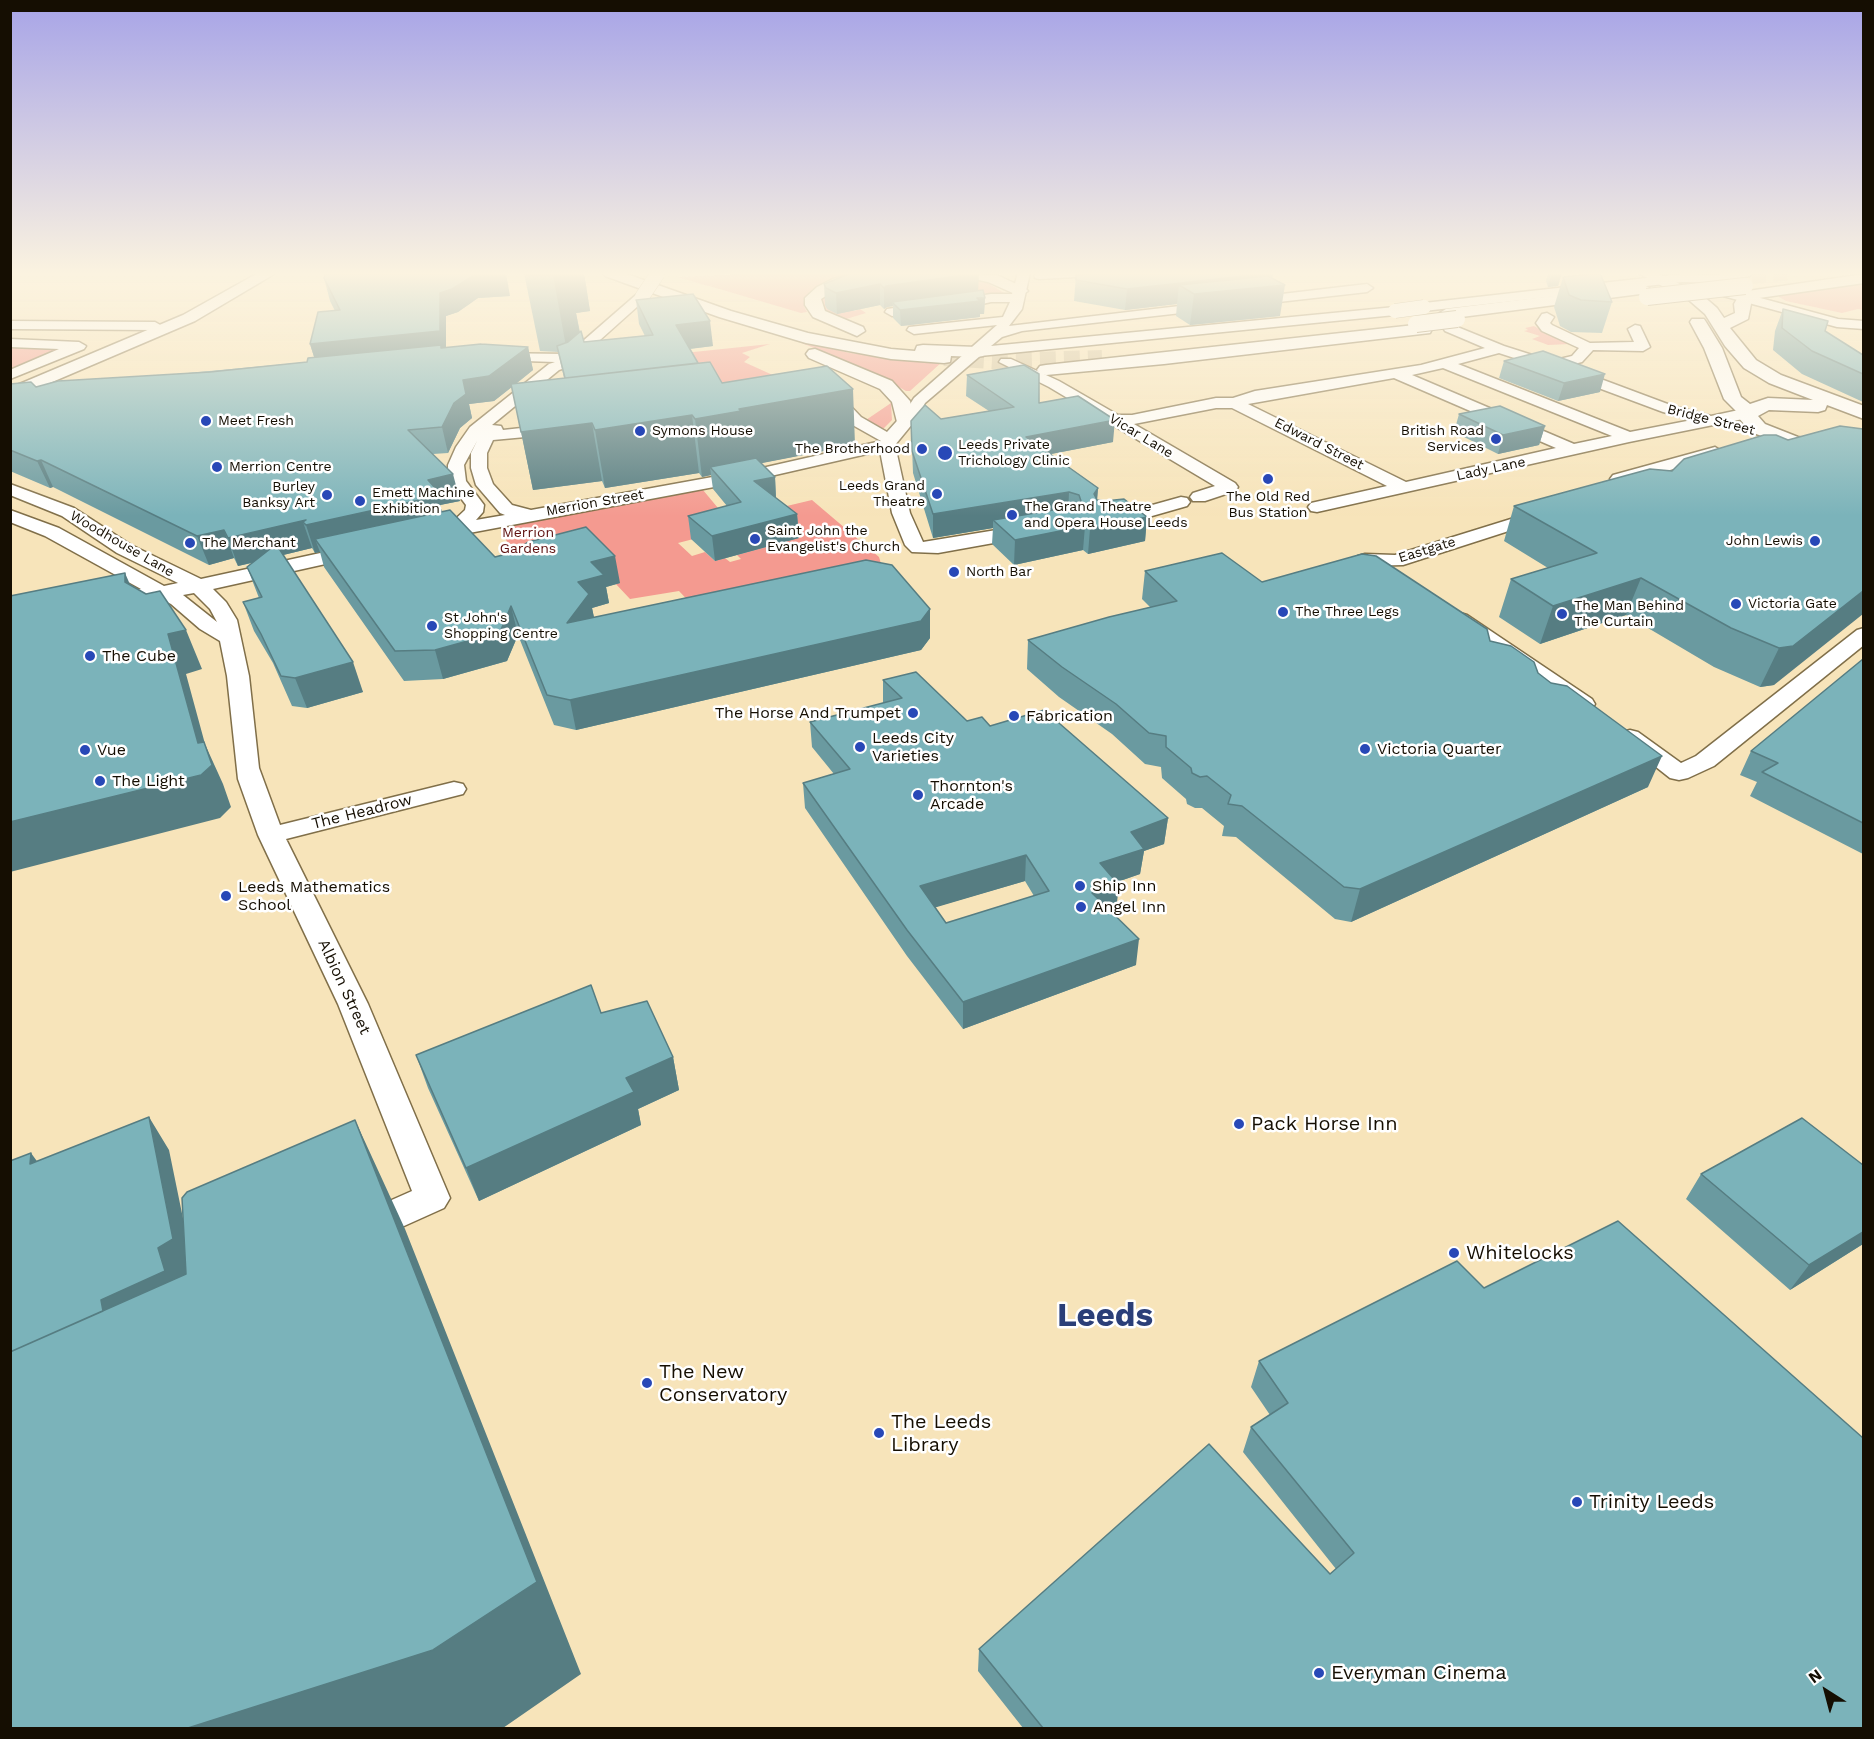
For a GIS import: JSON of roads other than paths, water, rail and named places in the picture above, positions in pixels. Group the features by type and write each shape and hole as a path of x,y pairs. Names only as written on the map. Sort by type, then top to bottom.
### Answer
{"highway":[{"path":"10,387 88,354"},
{"path":"10,394 40,391 115,354"},
{"path":"813,354 886,385 912,412"},
{"path":"893,354 944,358"},
{"path":"956,354 992,359"},
{"path":"1050,377 1207,354"},
{"path":"1715,354 1733,399 1749,413 1750,421 1769,442 1836,450 1863,449"},
{"path":"1733,354 1747,370 1782,390 1861,416"},
{"path":"1742,354 1750,364 1776,379 1861,416"},
{"path":"1749,413 1758,407 1782,403 1836,409"}],"street":[{"path":"10,375 60,354"},
{"path":"480,358 508,356 568,360 575,354"},
{"path":"992,359 993,354"},
{"path":"1015,354 992,359 912,412 889,442 901,513 914,545 919,548 1046,528"},
{"path":"1113,420 1132,420 1216,403 1235,403 1245,398 1446,364 1481,354"},
{"name":"Bridge Street","path":"1515,354 1668,409 1712,420 1769,442"},
{"path":"1550,365 1577,359 1581,354"},
{"name":"Vicar Lane","path":"992,359 1050,377 1113,420 1229,488 1199,497"},
{"name":"Vicar Lane","path":"992,359 1032,378 1050,377"},
{"path":"456,529 474,512 475,505 457,481 456,465 464,447 550,385 568,367 568,360"},
{"path":"1446,364 1629,437"},
{"path":"1584,378 1609,372"},
{"path":"1395,373 1573,450"},
{"path":"912,412 962,384"},
{"path":"815,396 836,399 855,420 889,442"},
{"path":"1622,406 1644,400"},
{"name":"Edward Street","path":"1235,403 1404,487"},
{"path":"1664,430 1677,417 1668,409"},
{"path":"1579,417 1600,411"},
{"name":"Lady Lane","path":"1317,507 1629,437 1749,413"},
{"path":"481,433 578,427"},
{"path":"481,433 479,468 485,485 506,509 529,515"},
{"name":"Merrion Street","path":"413,538 794,467 889,442"},
{"path":"1609,488 1733,454"},
{"name":"Woodhouse Lane","path":"10,489 68,512 124,549 199,586"},
{"path":"1103,518 1139,513 1181,502"},
{"name":"Eastgate","path":"1398,578 1365,560 1376,550 1558,504"},
{"name":"Woodhouse Lane","path":"10,515 42,528 88,552 112,588 163,592"},
{"path":"14,537 42,528"},
{"path":"112,588 163,592 374,548"},
{"name":"Albion Street","path":"199,586 219,606 227,620 238,676 247,768 272,835 353,1004 432,1198 335,1242"},
{"path":"163,592 178,600 207,625 229,637"},
{"path":"1446,609 1679,773 1705,761 1767,714 1863,634"},
{"name":"The Headrow","path":"272,835 454,789"}],"tunnel":[{"path":"944,358 992,361 1102,358"}],"place":[{"name":"Meet Fresh","path":"206,421"},
{"name":"Symons House","path":"640,431"},
{"name":"British Road Services","path":"1496,439"},
{"name":"The Brotherhood","path":"922,449"},
{"name":"Leeds Private Trichology Clinic","path":"945,453"},
{"name":"Merrion Centre","path":"217,467"},
{"name":"The Old Red Bus Station","path":"1268,479"},
{"name":"Leeds Grand Theatre","path":"937,494"},
{"name":"Burley Banksy Art","path":"327,495"},
{"name":"Emett Machine Exhibition","path":"360,501"},
{"name":"The Grand Theatre and Opera House Leeds","path":"1012,515"},
{"name":"Saint John the Evangelist's Church","path":"755,539"},
{"name":"John Lewis","path":"1815,541"},
{"name":"The Merchant","path":"190,543"},
{"name":"North Bar","path":"954,572"},
{"name":"Victoria Gate","path":"1736,604"},
{"name":"The Three Legs","path":"1283,612"},
{"name":"The Man Behind The Curtain","path":"1562,614"},
{"name":"St John's Shopping Centre","path":"432,626"},
{"name":"The Cube","path":"90,656"},
{"name":"The Horse And Trumpet","path":"913,713"},
{"name":"Fabrication","path":"1014,716"},
{"name":"Leeds City Varieties","path":"860,747"},
{"name":"Victoria Quarter","path":"1365,749"},
{"name":"Vue","path":"85,750"},
{"name":"The Light","path":"100,781"},
{"name":"Thornton's Arcade","path":"918,795"},
{"name":"Ship Inn","path":"1080,886"},
{"name":"Leeds Mathematics School","path":"226,896"},
{"name":"Angel Inn","path":"1081,907"},
{"name":"Pack Horse Inn","path":"1239,1124"},
{"name":"Whitelocks","path":"1454,1253"},
{"name":"The New Conservatory","path":"647,1383"},
{"name":"The Leeds Library","path":"879,1433"},
{"name":"Trinity Leeds","path":"1577,1502"},
{"name":"Everyman Cinema","path":"1319,1673"}],"district":[{"name":"Leeds","path":"1105,1316"}],"park label":[{"name":"Merrion Gardens","path":"528,542"}]}
